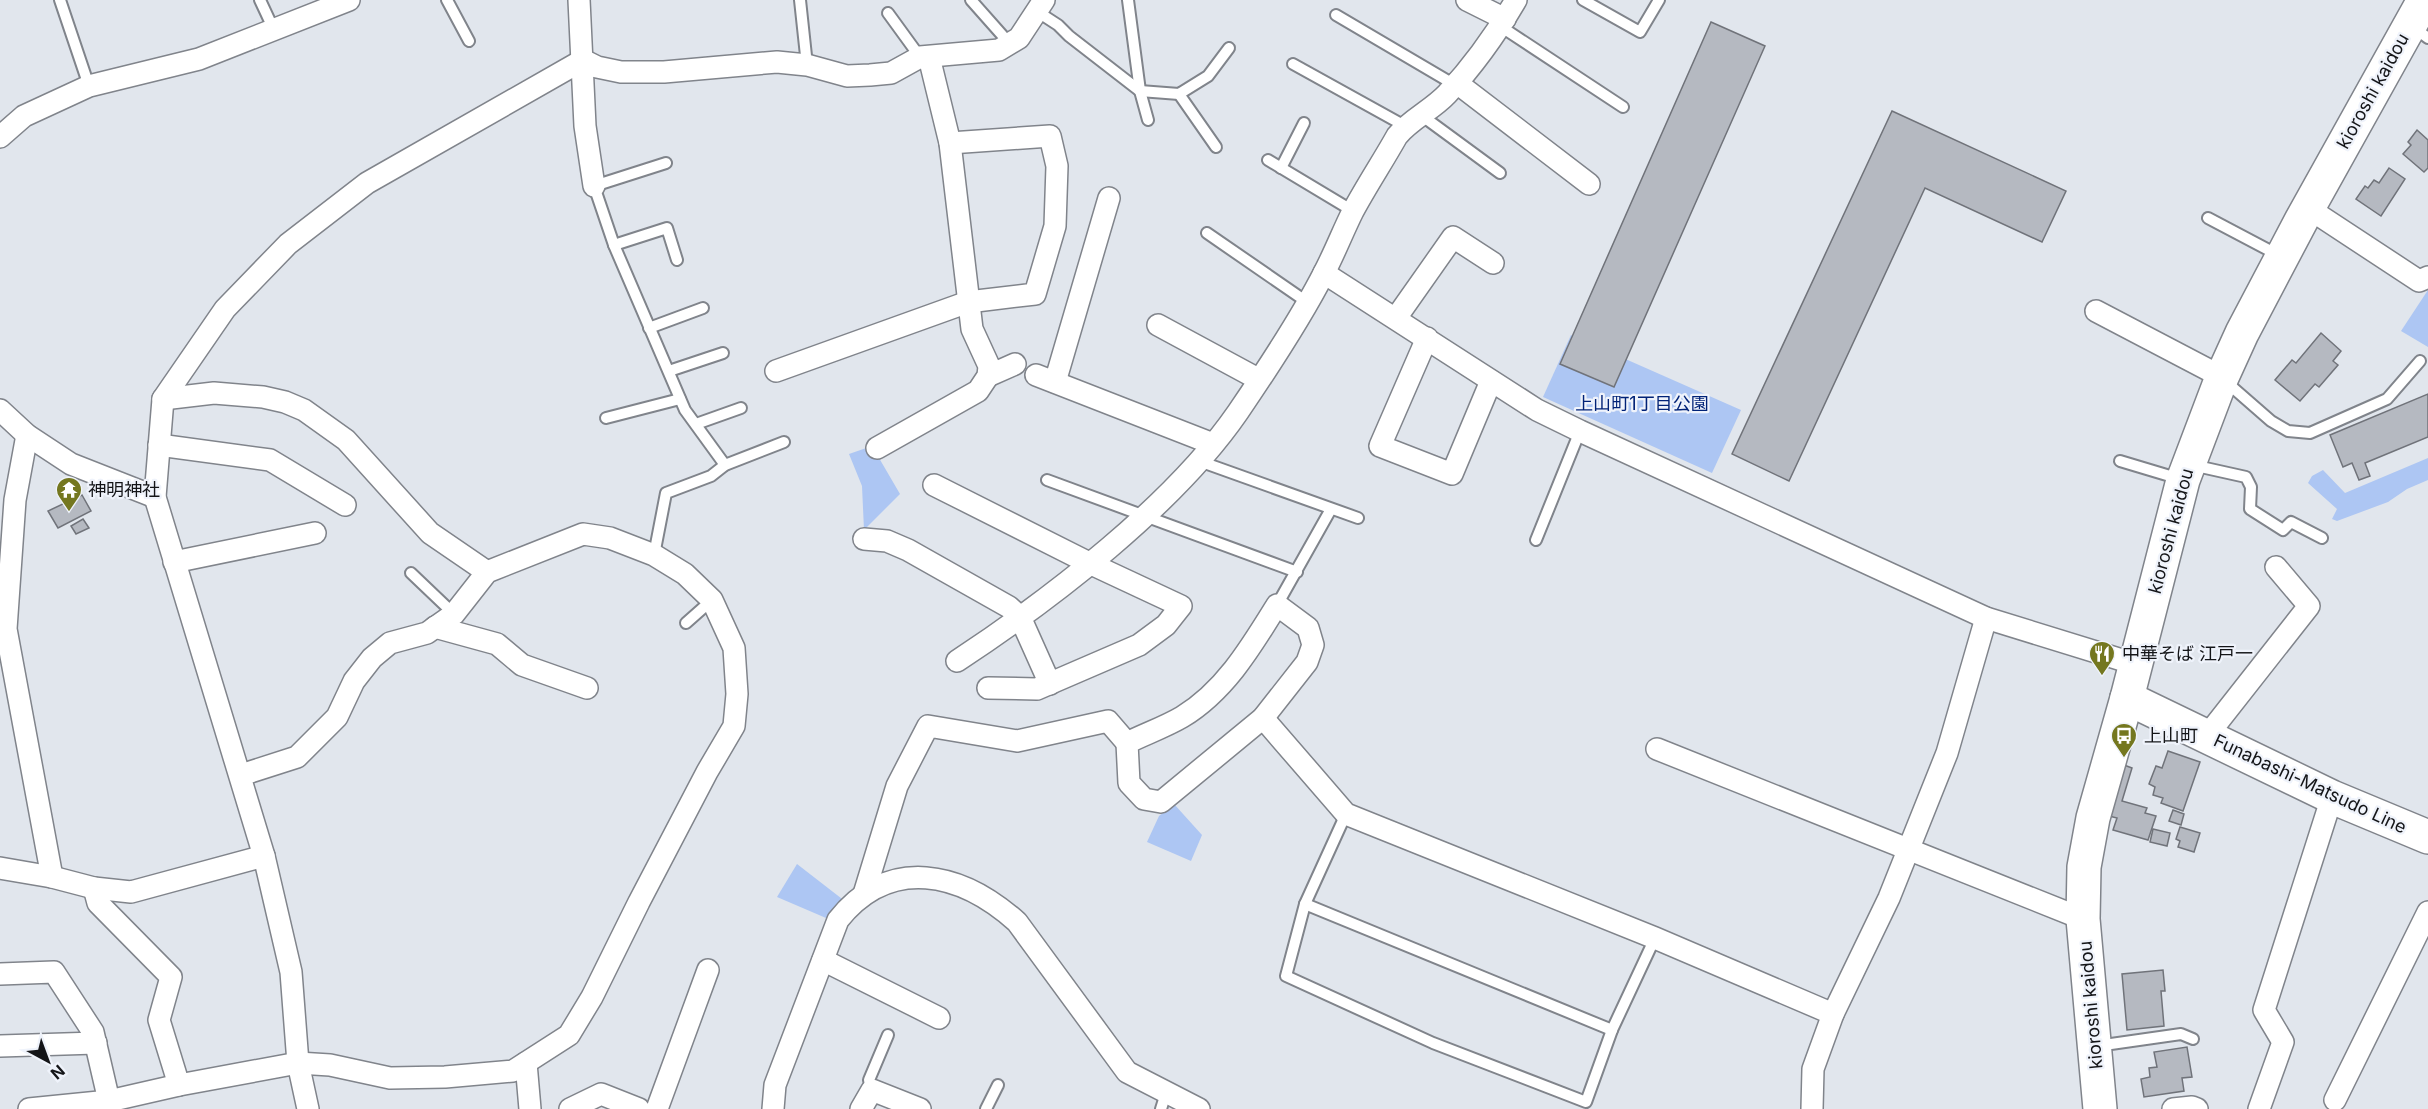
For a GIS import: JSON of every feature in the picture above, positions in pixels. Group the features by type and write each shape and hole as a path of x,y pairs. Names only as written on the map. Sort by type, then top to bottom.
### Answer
{"main road":[{"name":"kioroshi kaidou","path":"2100,1109 2083,919 2087,844 2186,473 2222,377 2281,257 2421,21"},
{"name":"Funabashi-Matsudo Line","path":"2127,698 2332,797 2428,837"}],"street":[{"path":"0,137 24,116 89,86 199,59 349,0"},
{"path":"579,0 585,126 594,186"},
{"path":"1467,0 1503,23"},
{"path":"957,661 1020,617 1089,563 1144,516 1199,461 1258,380 1324,273 1353,212 1413,121 1446,95 1472,68 1516,0"},
{"path":"583,60 597,67 621,72 664,72 769,63 807,66 847,76 870,75 891,72 925,57 999,50 1019,38 1041,6"},
{"path":"925,57 950,143 972,329 988,366 988,376"},
{"path":"308,1109 298,1063 291,972 264,856 154,497 163,399 225,309 288,244 367,183 583,60"},
{"path":"1456,84 1589,184"},
{"path":"776,371 968,302 1035,294 1055,226 1057,166 1050,136 950,143"},
{"path":"1109,198 1046,379 1213,444"},
{"path":"2308,208 2419,281 2428,277"},
{"path":"1396,318 1453,237 1493,263"},
{"path":"1324,273 1537,410 1580,431 1986,618 2135,664"},
{"path":"2096,311 2222,377"},
{"path":"1158,325 1258,380"},
{"path":"1427,338 1380,446 1452,474 1491,381"},
{"path":"877,448 978,391 988,376 1015,364"},
{"path":"163,399 214,393 263,397 285,402 304,410 346,440 430,533 487,572"},
{"path":"0,410 27,435 71,464 154,497"},
{"path":"27,435 15,500 3,629 52,877"},
{"path":"159,445 270,460 345,506"},
{"path":"934,485 1089,563 1181,606 1166,626 1139,645 1050,684 1037,689 988,688"},
{"path":"174,562 315,533"},
{"path":"29,1109 109,1101 179,1085 298,1063 330,1065 390,1078 445,1077 513,1071 569,1035 592,998 686,812 734,726 737,694 734,648 712,600 685,574 654,555 610,538 583,534 487,572 454,614 427,633 390,643 372,658 354,681 337,717 297,757 241,775"},
{"path":"864,539 887,542 908,550 1009,607 1020,617 1050,684"},
{"path":"2206,736 2309,606 2276,567"},
{"path":"864,894 897,786 928,726 1017,741 1108,721 1127,743 1129,783 1144,799 1161,802 1263,718 1307,662 1313,645 1308,628 1277,605 1245,657 1217,690 1182,717 1127,743"},
{"path":"1812,1109 1813,1069 1833,1014 1889,897 1947,753 1986,618"},
{"path":"435,627 497,644 522,665 587,688"},
{"path":"1263,718 1346,814 1655,938 1833,1014"},
{"path":"1657,749 2083,919"},
{"path":"2259,1109 2283,1042 2264,1010 2332,797"},
{"path":"0,868 52,877 94,888 131,892 264,856"},
{"path":"773,1109 775,1085 838,920 850,905 864,894 892,882 920,876 944,880 973,889 1002,909 1017,922 1126,1072 1164,1101 1199,1109"},
{"path":"94,888 98,903 171,977 159,1020 179,1085"},
{"path":"2335,1100 2428,912"},
{"path":"823,960 939,1018"},
{"path":"657,1109 708,970"},
{"path":"0,974 54,972 93,1032 109,1101"},
{"path":"0,1046 96,1043"},
{"path":"526,1062 530,1109"},
{"path":"861,1109 872,1090 920,1109"},
{"path":"570,1109 601,1094 639,1109"},
{"path":"2173,1109 2193,1107 2197,1109"}],"lane":[{"path":"60,0 89,86"},
{"path":"260,0 274,30"},
{"path":"447,0 469,41"},
{"path":"800,0 807,66"},
{"path":"971,0 1010,44"},
{"path":"1128,0 1140,91 1148,120"},
{"path":"1583,0 1640,32 1659,0"},
{"path":"1041,6 1068,36 1140,91 1179,94 1208,76 1229,48"},
{"path":"888,14 925,57"},
{"path":"1336,15 1456,84"},
{"path":"1503,23 1623,107"},
{"path":"1293,64 1413,121 1500,173"},
{"path":"1179,94 1216,147"},
{"path":"1281,168 1304,123"},
{"path":"1268,160 1353,212"},
{"path":"666,164 594,186 614,245 685,410 725,465"},
{"path":"2208,218 2281,257"},
{"path":"614,245 667,228 677,260"},
{"path":"1207,233 1307,302"},
{"path":"649,328 703,308"},
{"path":"669,371 723,353"},
{"path":"2222,377 2271,421 2288,431 2310,433 2387,399 2420,361"},
{"path":"606,418 680,399"},
{"path":"696,424 741,408"},
{"path":"1536,540 1580,431"},
{"path":"654,555 666,493 711,476 725,465 784,442"},
{"path":"1199,461 1358,518"},
{"path":"2120,461 2186,473 2246,477 2251,487 2250,508 2283,530 2291,522 2322,538"},
{"path":"1047,480 1297,572"},
{"path":"1277,605 1331,509"},
{"path":"411,573 454,614"},
{"path":"686,623 712,600"},
{"path":"1346,814 1305,904 1286,976 1433,1043 1586,1102 1612,1030 1655,938"},
{"path":"1305,904 1612,1030"},
{"path":"2094,1046 2181,1034 2193,1039"},
{"path":"872,1090 869,1080 888,1035"},
{"path":"986,1109 998,1085"}],"green space":[{"path":"2428,290 2428,347 2401,331"},
{"name":"上山町1丁目公園","path":"1571,335 1741,410 1712,473 1543,397"},
{"path":"872,446 900,494 864,530 862,486 849,454"},
{"path":"2428,458 2428,480 2407,489 2388,502 2337,521 2332,519 2337,509 2308,483 2312,476 2323,470 2345,493"},
{"path":"1174,804 1202,835 1191,861 1147,842 1159,816"},
{"path":"797,864 846,902 833,921 777,897"}],"building":[{"path":"1711,22 1765,46 1614,387 1560,364"},
{"path":"1892,111 2066,191 2042,242 1925,188 1789,481 1732,454"},
{"path":"2417,130 2428,140 2428,168 2424,172 2403,154 2411,145 2408,142"},
{"path":"2389,168 2405,179 2381,216 2356,199 2365,186 2368,188 2374,180 2379,183"},
{"path":"2321,333 2341,351 2333,361 2338,365 2319,387 2315,384 2300,401 2275,380 2292,360 2296,363"},
{"path":"2428,394 2428,437 2365,463 2370,476 2359,480 2352,463 2343,467 2330,435"},
{"path":"82,495 91,511 58,528 48,511"},
{"path":"83,519 89,528 76,534 71,526"},
{"path":"2168,751 2200,762 2183,811 2161,803 2163,798 2153,795 2155,787 2149,784 2156,766 2162,768"},
{"path":"2124,765 2132,768 2122,801 2147,808 2145,813 2156,816 2148,840 2113,830 2117,818 2109,816"},
{"path":"2173,810 2184,814 2181,825 2169,821"},
{"path":"2180,827 2200,833 2194,852 2178,847 2180,841 2176,839"},
{"path":"2153,829 2170,833 2167,846 2150,842"},
{"path":"2163,970 2165,991 2161,991 2164,1026 2127,1030 2122,974"},
{"path":"2187,1047 2192,1077 2182,1078 2184,1091 2144,1097 2141,1079 2150,1077 2149,1068 2157,1067 2154,1052"}],"place":[{"name":"神明神社","path":"69,513"},
{"name":"中華そば 江戸一","path":"2102,677"},
{"name":"上山町","path":"2124,759"}]}
